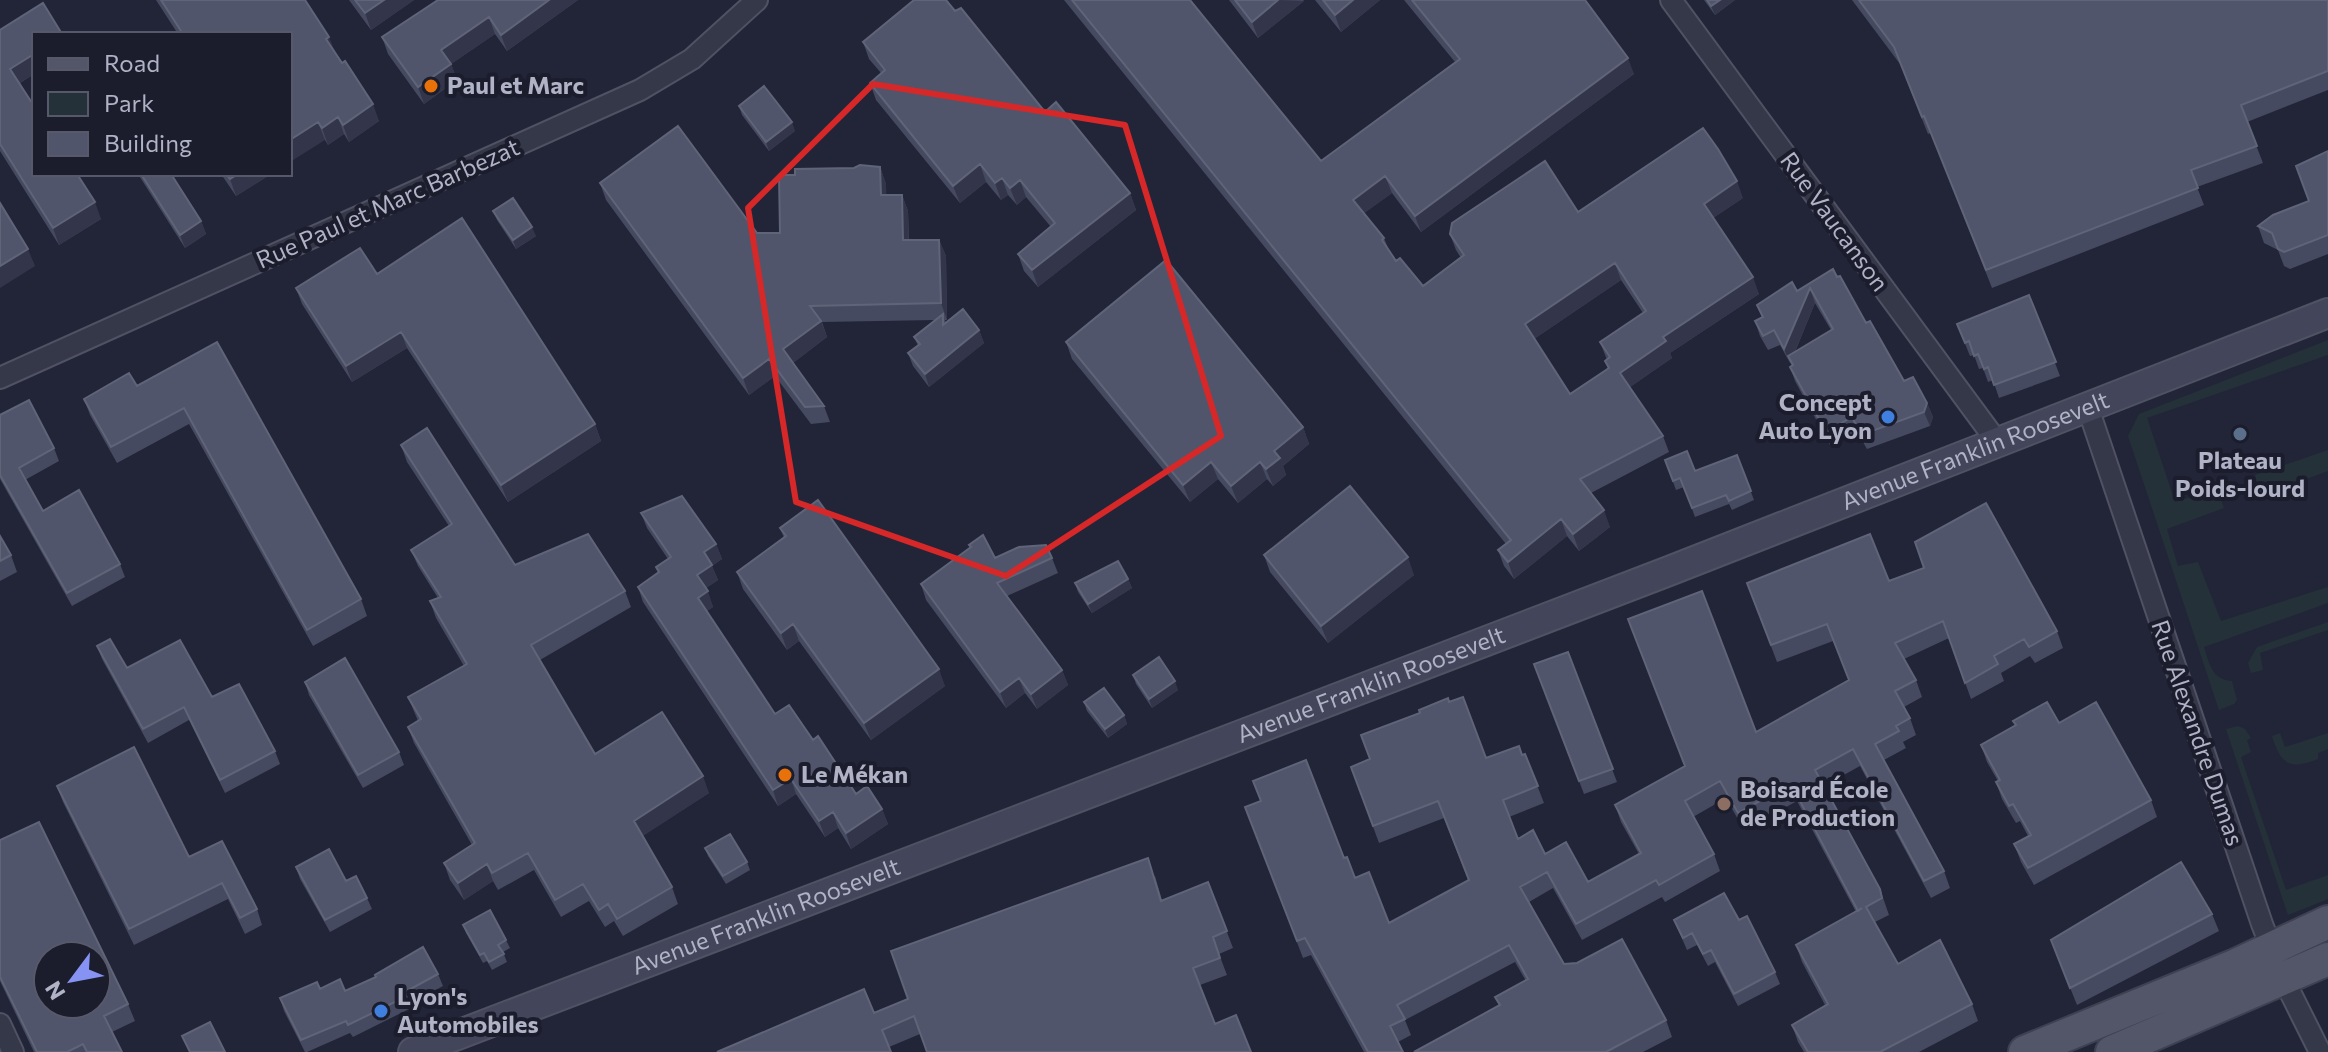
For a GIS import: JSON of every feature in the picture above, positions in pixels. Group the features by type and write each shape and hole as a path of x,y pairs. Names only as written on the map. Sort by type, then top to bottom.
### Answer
{"main road":[{"path":"2112,1052 2277,963 2328,922"},
{"path":"2025,1052 2277,963 2328,959"}],"street":[{"name":"Rue Paul et Marc Barbezat","path":"0,378 640,90 692,59 757,0"},
{"name":"Rue Vaucanson","path":"1671,0 1998,443"},
{"name":"Avenue Franklin Roosevelt","path":"413,1052 1998,443 2328,313"},
{"name":"Rue Alexandre Dumas","path":"2088,408 2277,963 2320,1052"},
{"path":"0,1024 13,1052"}],"highlighted area":[{"path":"873,84 1125,125 1221,436 1006,576 796,502 748,208"}],"green space":[{"path":"2328,340 2328,355 2147,418 2175,502 2217,488 2224,508 2167,529 2178,566 2198,562 2221,621 2328,587 2328,603 2204,647 2216,674 2232,681 2237,700 2219,710 2128,436 2139,414"},
{"path":"2328,450 2328,471 2260,496 2255,475"},
{"path":"2328,622 2328,630 2260,653 2263,670 2251,673 2248,663 2257,647"},
{"path":"2238,726 2245,729 2251,738 2247,740 2251,752 2241,757 2286,890 2328,875 2328,899 2288,915 2226,729"},
{"path":"2280,733 2285,747 2328,733 2328,749 2318,753 2318,759 2300,764 2288,762 2279,753 2272,736"}],"building":[{"path":"161,0 305,0 329,37 326,39 342,63 345,61 373,104 343,125 338,117 322,128 318,122 292,139 292,32 181,31"},
{"path":"355,0 384,0 365,13"},
{"path":"438,0 549,0 501,35 489,17 441,50 451,64 418,87 382,37"},
{"path":"914,0 946,0 955,11 961,8 1045,112 1056,102 1130,193 1032,270 1018,254 1055,223 1020,180 1010,188 1002,178 995,183 980,164 953,186 870,83 885,70 863,42"},
{"path":"1072,0 1190,0 1321,161 1460,59 1412,0 1585,0 1628,58 1415,216 1385,176 1353,200 1384,238 1382,240 1396,261 1400,258 1423,286 1464,255 1450,234 1452,223 1545,161 1578,212 1703,128 1737,181 1704,204 1753,277 1663,337 1666,341 1620,373 1663,436 1580,479 1604,510 1573,534 1561,519 1508,562 1498,550 1511,540","holes":["1615,263 1646,311 1600,342 1610,357 1605,361 1609,368 1570,394 1525,324"]},
{"path":"1235,0 1278,0 1252,22"},
{"path":"1323,0 1353,0 1335,15"},
{"path":"1859,0 2328,0 2328,71 2241,105 2257,146 2191,170 2198,188 1986,270 1894,47"},
{"path":"43,3 61,32 32,32 32,55 10,69 32,103 32,176 78,176 95,202 53,228 0,144 0,30"},
{"path":"764,86 792,122 766,142 739,106"},
{"path":"678,126 757,233 780,233 779,175 795,175 795,169 854,168 860,165 880,167 881,195 902,195 903,240 939,240 941,303 810,306 821,321 783,349 824,406 805,407 769,359 743,378 600,183"},
{"path":"2328,151 2328,235 2284,252 2278,249 2272,233 2258,226 2273,215 2309,201 2296,166"},
{"path":"142,176 172,176 201,221 180,235"},
{"path":"513,198 532,227 513,240 493,211"},
{"path":"0,203 28,249 0,266"},
{"path":"462,218 595,424 501,485 401,332 346,366 296,288 360,248 377,274"},
{"path":"1166,260 1303,427 1274,451 1280,458 1266,469 1260,462 1231,486 1211,462 1183,485 1066,342"},
{"path":"1833,269 1866,323 1870,321 1904,381 1913,377 1927,403 1924,412 1861,435 1852,417 1826,432 1790,367 1793,365 1788,356 1833,329 1810,288 1784,349 1774,330 1763,336 1755,321 1763,317 1757,305 1792,282 1797,291"},
{"path":"2029,295 2056,362 1994,385 1988,367 1984,369 1978,354 1974,356 1969,341 1965,343 1957,324"},
{"path":"963,309 979,330 925,374 908,353 920,344 914,337 943,314 943,325"},
{"path":"217,342 361,599 307,630 184,408 111,447 84,399 129,373 137,386"},
{"path":"29,400 54,448 19,468 43,511 79,490 120,564 67,593 0,475 0,415"},
{"path":"427,428 515,565 588,534 625,591 531,645 595,754 662,712 703,776 634,821 672,887 617,919 608,904 599,910 583,884 555,900 528,853 492,873 487,864 458,883 444,863 475,843 408,727 421,719 408,697 467,664 430,601 441,597 411,550 452,524 401,445"},
{"path":"1687,451 1695,471 1737,455 1751,491 1729,501 1726,495 1692,508 1680,478 1673,481 1665,460"},
{"path":"1350,486 1408,557 1321,626 1264,555"},
{"path":"682,496 716,544 704,552 712,565 697,575 708,591 698,598 775,714 789,705 813,740 818,736 856,794 867,786 882,809 846,833 833,812 819,821 791,779 773,790 638,587 659,572 656,567 671,557 641,513"},
{"path":"818,500 939,669 864,723 793,624 781,633 737,572 786,536 780,528"},
{"path":"1986,503 2057,631 2029,647 2024,639 1994,656 1998,664 1965,683 1943,621 1895,643 1916,680 1895,691 1910,718 1896,726 1899,731 1875,744 1944,871 1924,881 1853,749 1815,770 1880,889 1882,898 1866,907 1898,964 1940,940 1972,1004 1880,1052 1808,1052 1792,1025 1828,1004 1796,945 1858,910 1791,784 1738,813 1720,781 1685,801 1714,854 1659,885 1656,880 1576,924 1547,872 1520,887 1564,964 1577,963 1622,939 1666,1020 1606,1052 1414,1052 1500,1005 1495,997 1528,979 1509,945 1397,1005 1405,1019 1390,1026 1403,1052 1368,1052 1305,938 1297,941 1245,807 1261,801 1253,781 1306,760 1344,858 1347,857 1355,878 1369,872 1389,923 1469,880 1438,801 1373,826 1351,767 1370,759 1361,735 1420,713 1419,710 1448,698 1449,702 1463,697 1486,758 1519,746 1538,786 1503,800 1518,839 1533,830 1545,854 1566,842 1588,882 1641,853 1615,805 1685,766 1628,619 1702,591 1756,732 1849,680 1827,624 1771,645 1747,583 1870,534 1889,581 1924,568 1915,542"},
{"path":"983,535 995,558 1019,547 1046,545 1052,558 997,583 1062,670 1031,694 1019,678 1000,692 921,584"},
{"path":"0,536 11,555 0,561"},
{"path":"1118,561 1128,579 1088,604 1075,583"},
{"path":"110,639 127,668 180,640 212,697 239,684 275,751 220,780 184,707 143,729 97,646"},
{"path":"1568,652 1613,769 1579,781 1534,664"},
{"path":"1159,657 1175,681 1149,699 1133,675"},
{"path":"345,658 399,752 358,775 305,682"},
{"path":"1104,688 1124,715 1105,729 1084,702"},
{"path":"2047,702 2059,723 2096,702 2151,800 2028,868 2014,844 2031,835 2013,804 2009,806 1996,782 2000,780 1981,745 2016,725 2013,721"},
{"path":"134,747 189,857 222,841 257,909 240,918 222,883 129,929 57,786"},
{"path":"39,822 97,940 32,940 32,1020 106,1020 122,1052 87,1052 83,1044 67,1052 37,1052 0,977 0,840"},
{"path":"730,834 747,862 723,876 705,848"},
{"path":"329,849 346,881 356,876 367,898 325,920 296,867"},
{"path":"1148,858 1161,901 1208,882 1227,931 1213,937 1220,958 1193,968 1215,1024 1236,1015 1251,1052 927,1052 914,1016 882,1030 891,1052 717,1052 864,989 874,1013 908,999 891,951"},
{"path":"2181,862 2212,914 2070,988 2051,940"},
{"path":"1724,893 1739,920 1747,916 1775,972 1734,994 1711,950 1703,954 1692,933 1683,938 1674,920"},
{"path":"490,910 506,940 498,945 504,954 489,962 484,953 480,955 463,925"},
{"path":"423,947 438,974 405,992 407,996 348,1025 346,1021 301,1040 280,998 317,982 320,989 340,979 345,991 376,977"},
{"path":"112,971 128,1004 112,1012"},
{"path":"210,1022 225,1052 190,1052 182,1036"}],"place":[{"name":"Paul et Marc","path":"431,86"},
{"name":"Concept Auto Lyon","path":"1888,417"},
{"name":"Plateau Poids-lourd","path":"2240,434"},
{"name":"Le Mékan","path":"785,775"},
{"name":"Boisard École de Production","path":"1724,804"},
{"name":"Lyon's Automobiles","path":"381,1011"}]}
